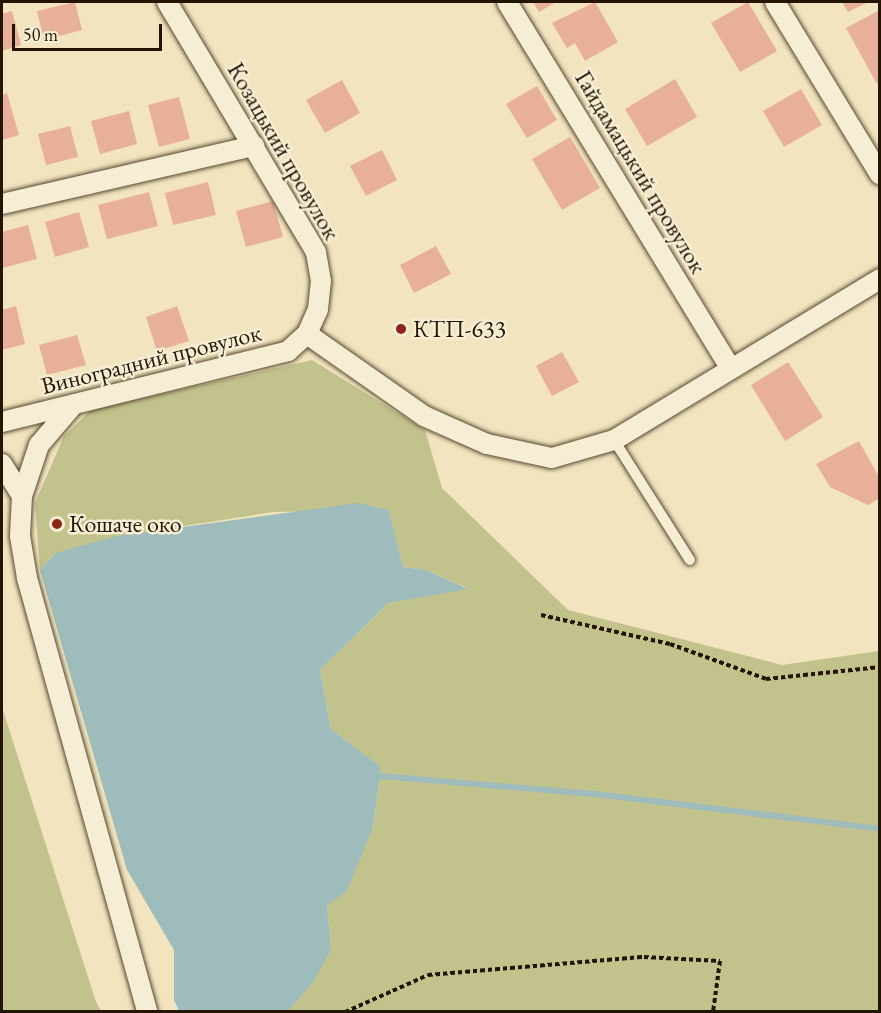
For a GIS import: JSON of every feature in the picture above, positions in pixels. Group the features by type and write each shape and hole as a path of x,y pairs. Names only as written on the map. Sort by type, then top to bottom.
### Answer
{"street":[{"name":"Козацький провулок","path":"167,2 316,252 321,281 308,334"},
{"name":"Гайдамацький провулок","path":"507,2 730,368"},
{"path":"775,2 879,175"},
{"path":"2,204 254,146"},
{"path":"308,334 424,416 488,444 552,458 614,440 879,279"},
{"name":"Виноградний провулок","path":"2,422 263,359 288,351 308,334"},
{"path":"73,405 39,445 22,496 27,578 147,1011"},
{"path":"2,464 22,496"}],"lane":[{"path":"614,440 690,560"}],"path":[{"path":"541,615 670,644 766,679 879,667"},
{"path":"345,1011 428,975 644,957 720,961 713,1011"}],"green space":[{"path":"312,360 425,430 442,488 568,610 782,665 879,651 879,1011 288,1011 331,949 327,905 373,827 380,776 380,766 331,729 320,670 388,603 467,588 426,570 403,567 389,510 273,512 165,529 56,553 40,570 35,503 64,436 91,410"},
{"path":"2,707 96,1002 101,1011 2,1011"}],"water":[{"path":"358,503 389,510 403,567 426,570 468,589 388,603 320,670 331,729 380,766 380,776 373,827 347,891 327,905 331,949 314,981 288,1011 179,1011 174,1000 174,950 127,870 40,570 56,553 117,536"}],"building":[{"path":"75,2 82,30 44,40 37,11"},
{"path":"533,2 556,2 539,12"},
{"path":"595,2 618,42 585,61 575,43 567,48 552,23"},
{"path":"748,2 777,51 740,72 711,23"},
{"path":"842,2 868,2 848,12"},
{"path":"880,10 880,82 877,84 846,28"},
{"path":"12,11 21,45 2,51 2,14"},
{"path":"675,79 697,117 647,146 625,109"},
{"path":"342,80 360,113 325,133 306,100"},
{"path":"537,86 557,120 527,138 506,104"},
{"path":"801,89 822,125 784,147 763,111"},
{"path":"7,93 19,135 2,140 2,95"},
{"path":"179,97 190,139 159,147 148,105"},
{"path":"129,111 137,144 100,154 91,121"},
{"path":"70,126 78,157 46,165 38,134"},
{"path":"570,137 600,188 562,210 532,159"},
{"path":"382,150 397,180 366,196 350,166"},
{"path":"208,182 216,215 173,225 165,193"},
{"path":"149,192 158,226 107,239 98,205"},
{"path":"273,201 283,237 246,247 236,211"},
{"path":"79,212 89,247 55,257 45,222"},
{"path":"28,225 37,259 2,268 2,232"},
{"path":"436,246 451,274 414,293 400,265"},
{"path":"16,306 25,344 2,350 2,310"},
{"path":"177,306 189,341 157,351 146,317"},
{"name":"КТП-633","path":"404,324 407,331 399,334 396,327"},
{"path":"77,335 86,365 47,375 39,345"},
{"path":"562,352 579,382 552,396 536,366"},
{"path":"788,362 823,417 785,441 751,385"},
{"path":"859,441 880,479 880,498 868,505 830,487 816,464"}],"waterway":[{"path":"375,780 380,776 596,794 880,829"}],"place":[{"name":"КТП-633","path":"401,329"},
{"name":"Кошаче око","path":"57,524"}]}
